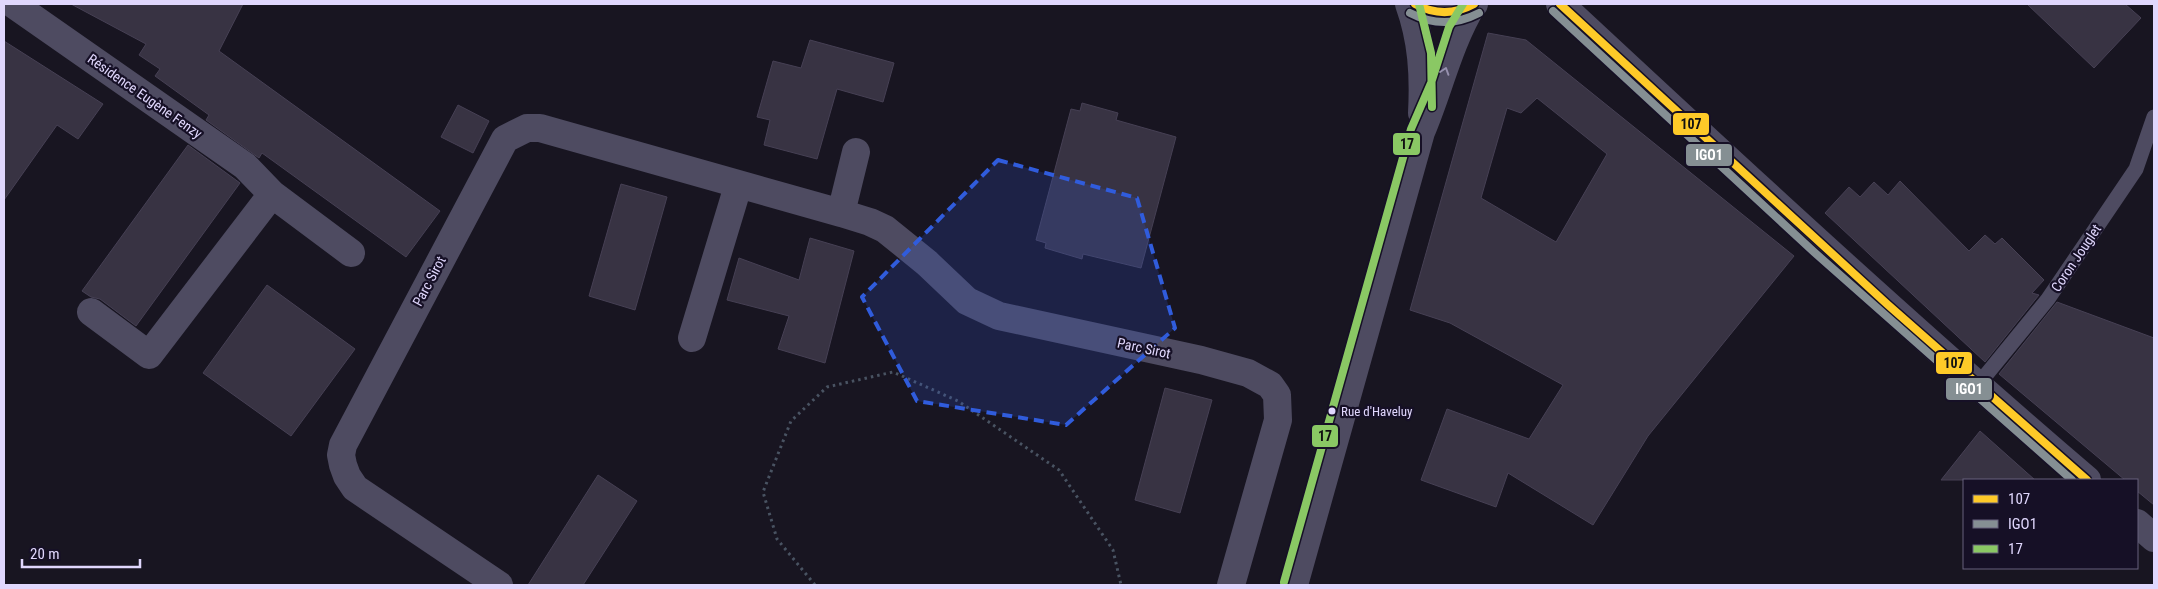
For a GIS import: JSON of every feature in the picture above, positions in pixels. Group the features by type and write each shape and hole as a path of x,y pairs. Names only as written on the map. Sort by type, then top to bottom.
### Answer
{"street":[{"name":"Résidence Eugène Fenzy","path":"13,4 245,166 272,194 351,253"},
{"path":"1409,4 1417,31 1423,73 1421,132"},
{"path":"1415,4 1431,12 1445,13 1460,11 1473,4"},
{"path":"1294,585 1421,132 1440,86 1456,36 1473,4"},
{"path":"1560,4 1736,168 1978,386 2086,479"},
{"name":"Parc Sirot","path":"499,585 360,492 347,476 341,454 344,444 498,149 505,139 515,133 527,128 540,128 738,186 870,222 885,229 927,262 967,301 980,309 999,316 1201,360 1248,373 1270,385 1277,395 1278,420 1231,585"},
{"path":"840,213 856,152"},
{"path":"692,338 738,186"},
{"path":"91,312 149,355 272,194"},
{"path":"2138,524 2154,538"}],"lane":[{"name":"Coron Jouglet","path":"1978,386 2048,298 2136,169 2154,117"}],"path":[{"path":"815,585 777,539 763,492 791,421 827,387 893,372 958,400 1059,470 1113,550 1121,585"}],"highlighted area":[{"path":"998,160 1137,198 1175,328 1066,425 917,401 862,297"}],"building":[{"path":"71,4 243,4 219,51 440,211 406,257 262,153 259,158 206,120 209,115 155,76 160,69 139,55 146,44"},
{"path":"2027,4 2125,4 2141,18 2094,68"},
{"path":"1488,33 1526,40 1794,256 1648,436 1593,525 1508,473 1496,507 1421,480 1447,409 1529,439 1563,385 1450,323 1410,310","holes":["1537,98 1607,154 1556,242 1481,198 1507,108 1521,113"]},
{"path":"810,40 894,63 883,102 837,89 817,159 764,145 770,120 757,117 773,61 801,68"},
{"path":"4,41 103,104 78,139 57,125 4,200"},
{"path":"1082,103 1118,113 1116,120 1176,137 1141,268 1083,254 1082,259 1045,248 1046,243 1036,240 1071,109 1080,111"},
{"path":"458,105 489,121 473,153 441,137"},
{"path":"188,145 240,183 136,326 100,299 91,297 82,291"},
{"path":"1900,181 1969,251 1985,235 1995,244 2002,238 2044,280 2032,293 2039,295 1985,362 1825,213 1849,187 1860,197 1874,182 1888,195"},
{"path":"621,184 667,197 635,310 589,296"},
{"path":"810,238 854,251 825,363 778,349 789,316 727,300 739,258 799,280"},
{"path":"267,285 355,349 291,436 203,373"},
{"path":"2057,302 2154,338 2154,505 2138,492 2138,479 2124,479 1999,374"},
{"path":"1165,388 1212,400 1180,513 1135,500"},
{"path":"1980,431 2034,479 1963,479 1941,480"},
{"path":"598,475 637,501 583,585 528,585"}],"transit line":[{"name":"107","path":"1415,4 1437,12 1452,12 1474,4"},
{"name":"17","path":"1419,4 1431,53 1432,107"},
{"name":"17","path":"1284,582 1411,129 1431,83 1449,27 1463,4"},
{"name":"107","path":"1560,4 1887,304 2086,479"},
{"name":"IGO1","path":"1553,11 1814,252 2071,479"},
{"name":"IGO1","path":"1410,13 1427,20 1445,22 1462,20 1479,13"}],"place":[{"name":"Rue d'Haveluy","path":"1332,411"}]}
